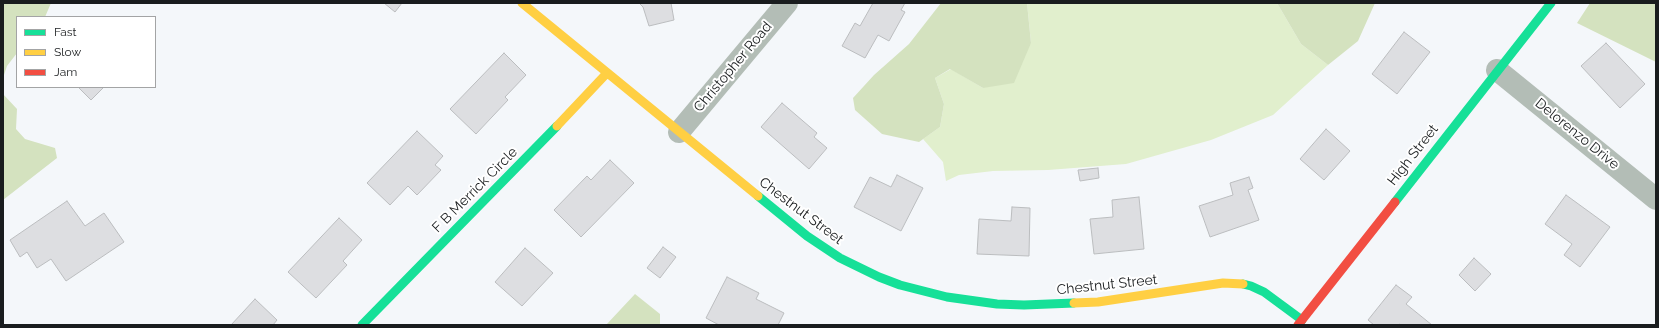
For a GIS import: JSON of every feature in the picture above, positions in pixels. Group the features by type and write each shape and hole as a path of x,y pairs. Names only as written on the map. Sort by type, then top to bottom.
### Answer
{"main road":[{"name":"Chestnut Street","path":"522,3 789,222 823,248 860,268 924,292 970,301 1024,305 1098,302 1223,283 1237,283 1251,286 1264,292 1303,323"},
{"name":"High Street","path":"1303,323 1497,70 1551,3"},
{"name":"F B Merrick Circle","path":"362,325 571,112 607,73"}],"street":[{"name":"Christopher Road","path":"678,132 787,3"},
{"name":"Delorenzo Drive","path":"1497,70 1656,199"}],"green space":[{"path":"3,3 51,3 45,16 16,16 16,54 7,66 3,78"},
{"path":"941,3 1027,3 1031,43 1014,83 983,88 950,69 935,78 944,104 940,127 919,142 882,134 855,110 853,98 874,75 909,44"},
{"path":"1027,3 1277,3 1301,44 1328,65 1273,115 1211,140 1126,164 1048,170 993,171 959,175 946,181 943,162 923,139 940,127 944,104 935,78 951,69 983,88 1031,43"},
{"path":"1277,3 1375,3 1358,41 1328,65 1301,44"},
{"path":"1590,3 1656,3 1656,62 1577,23"},
{"path":"3,94 17,109 16,129 25,139 55,148 57,158 3,200"},
{"path":"635,294 660,314 660,325 606,325"}],"building":[{"path":"384,3 402,3 395,12"},
{"path":"639,3 671,3 674,20 649,26 643,7"},
{"path":"873,3 905,3 901,10 905,12 889,41 878,35 865,58 842,46 855,23 860,26"},
{"path":"1404,32 1430,52 1397,94 1372,74"},
{"path":"1606,43 1645,84 1620,108 1581,66"},
{"path":"504,53 526,75 505,97 508,100 476,134 450,109"},
{"path":"79,88 103,88 91,100"},
{"path":"782,103 817,133 814,137 827,148 809,169 761,127"},
{"path":"1326,129 1350,151 1324,180 1300,159"},
{"path":"417,131 443,156 435,165 441,170 417,195 408,186 390,205 367,183"},
{"path":"610,160 634,183 581,237 554,210 587,176 591,180"},
{"path":"1098,168 1099,178 1080,181 1078,170"},
{"path":"897,175 923,188 901,231 854,207 870,177 891,187"},
{"path":"1249,177 1253,188 1248,190 1259,220 1210,237 1199,206 1233,195 1230,183"},
{"path":"1566,195 1610,227 1580,267 1564,255 1572,244 1545,224"},
{"path":"1139,197 1144,249 1094,254 1090,219 1113,217 1112,200"},
{"path":"67,201 85,226 104,213 124,242 66,281 51,259 37,268 27,252 20,257 10,240"},
{"path":"1012,207 1030,208 1029,256 977,254 979,219 1011,221"},
{"path":"339,218 362,240 343,261 347,265 316,298 288,272"},
{"path":"663,247 676,257 660,278 647,268"},
{"path":"525,248 553,273 522,306 495,282"},
{"path":"1474,258 1491,274 1475,291 1459,275"},
{"path":"727,277 759,293 756,299 784,313 778,325 719,325 706,318"},
{"path":"1396,285 1412,297 1406,304 1432,325 1374,325 1368,320"},
{"path":"255,299 277,320 273,325 231,325"}],"traffic: fast":[{"path":"1395,202 1551,3"},
{"path":"362,325 557,126"},
{"path":"758,196 807,236 840,258 879,277 900,285 947,297 997,304 1024,305 1074,303"},
{"path":"1243,284 1264,292 1302,320"}],"traffic: slow":[{"path":"522,3 758,196"},
{"path":"557,126 607,73"},
{"path":"1074,303 1098,302 1223,283 1243,284"}],"traffic: jam":[{"path":"1298,325 1395,202"}]}
